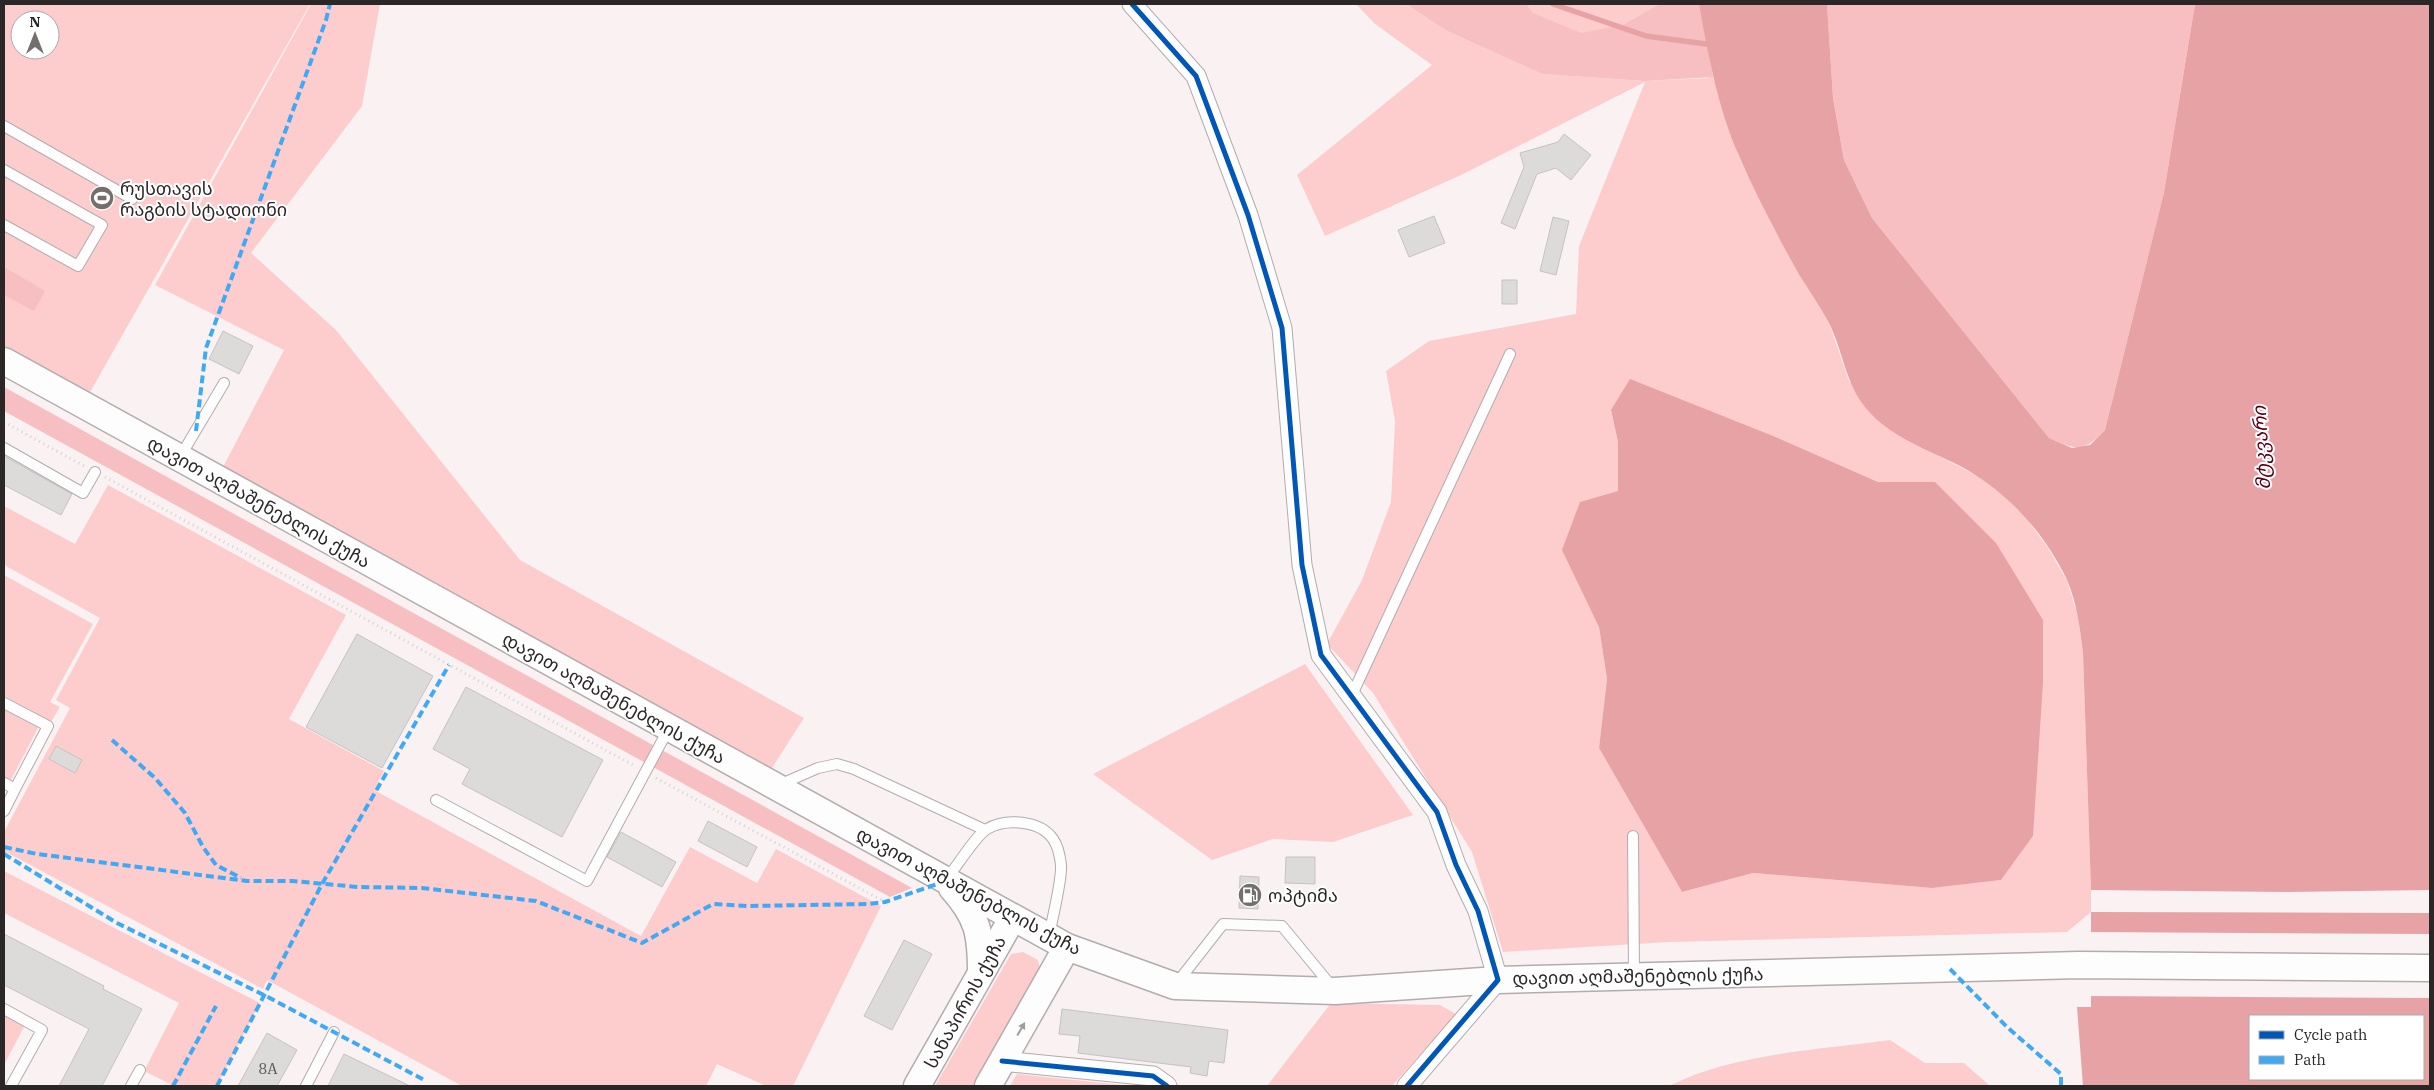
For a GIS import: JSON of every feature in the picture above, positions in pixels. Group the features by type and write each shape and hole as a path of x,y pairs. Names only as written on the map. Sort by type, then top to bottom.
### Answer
{"main road":[{"name":"დავით აღმაშენებლის ქუჩა","path":"4,362 1058,942 1175,986 1335,990 1498,980 2079,965 2430,968"},
{"path":"946,881 969,906 981,939 982,973"},
{"name":"სანაპიროს ქუჩა","path":"918,1086 1013,917"},
{"path":"988,1086 1002,1061 1058,942"}],"street":[{"path":"1132,4 1196,76 1248,215 1282,328 1304,574 1321,655 1436,812 1456,865 1478,911 1498,980 1407,1086"},
{"path":"1002,1061 1153,1076 1167,1086"}],"lane":[{"path":"4,126 132,199"},
{"path":"4,170 102,225 78,266 4,225"},
{"path":"1350,696 1510,354"},
{"path":"180,458 224,383"},
{"path":"4,448 83,493 95,472"},
{"path":"4,703 48,726 4,811"},
{"path":"436,800 586,880 669,728"},
{"path":"776,786 818,768 837,764 854,769 985,830"},
{"path":"4,783 15,788"},
{"path":"946,881 985,830 1001,823 1022,823 1039,828 1053,838 1059,852 1061,868 1058,942"},
{"path":"1633,836 1634,976"},
{"path":"1175,986 1223,924 1282,926 1335,990"},
{"path":"4,1009 42,1030 11,1086"},
{"path":"306,1086 334,1032"},
{"path":"131,1086 140,1070"}],"path":[{"path":"4,422 885,902"}],"shaded area":[{"name":"რუსთავის რაგბის სტადიონი","path":"4,4 310,4 89,394 4,346"},
{"path":"311,4 380,4 362,106 251,253 336,330 520,560 804,718 770,771 221,471 284,350 155,285"},
{"path":"1356,4 1406,4 1445,30 1542,74 1645,81 1710,78 1458,4 1699,4 1713,77 1738,155 1773,227 1829,323 1849,381 1929,451 1979,477 2003,495 2026,518 2048,548 2067,581 2078,617 2083,653 2091,912 2067,932 1669,942 1503,952 1472,852 1373,693 1327,644 1362,580 1391,502 1395,421 1386,371 1429,341 1576,314 1579,246 1645,82 1461,175 1325,236 1297,175 1432,65 1375,24","holes":["1611,410 1778,438 1878,482 1935,482 2033,836 2001,880 1932,888 1753,873 1682,892 1599,748 1607,679 1580,503 1618,491 1618,442"]},
{"path":"1406,4 1526,4 1533,13 1581,33 1623,25 1660,4 1699,4 1713,77 1645,81 1542,74 1445,30"},
{"path":"1827,4 2195,4 2164,192 2105,430 2091,443 2085,446 2073,447 2049,438 1872,218 1844,160 1833,98"},
{"path":"4,267 45,291 34,311 4,295"},
{"path":"4,387 912,888 890,897 4,411"},
{"path":"108,485 346,615 289,719 384,771 374,790 641,936 690,847 757,883 776,849 881,906 793,1086 766,1086 717,1064 706,1086 462,1086 267,980 263,989 4,851 4,832 70,708 56,700 100,618 4,565 4,506 75,544"},
{"path":"4,575 93,624 50,702 60,707 51,722 4,696"},
{"path":"1305,664 1413,815 1333,842 1273,839 1212,860 1093,774"},
{"path":"4,708 39,726 10,782 4,778"},
{"path":"4,871 260,1003 217,1086 174,1086 144,1071 179,1003 4,913"},
{"path":"1023,952 1038,960 1040,970 974,1086 935,1086 1011,954"},
{"path":"1331,1003 1440,1005 1456,1014 1392,1086 1267,1086"},
{"path":"4,1014 25,1025 4,1065"},
{"path":"1890,1040 1925,1063 1964,1063 1990,1086 1669,1086 1721,1066 1748,1060 1777,1054"},
{"path":"1017,1074 1132,1086 1010,1086"}],"water":[{"name":"მტკვარი","path":"1699,4 1827,4 1833,98 1844,160 1872,218 2049,438 2072,448 2090,445 2105,430 2164,192 2195,4 2430,4 2430,890 2287,892 2091,890 2083,653 2076,607 2067,580 2034,527 2005,497 1972,473 1904,439 1892,431 1871,414 1856,394 1829,323 1784,247 1760,202 1739,156 1719,100"},
{"path":"1630,379 1778,438 1878,482 1935,482 1996,543 2043,620 2043,682 2033,836 2001,880 1932,888 1753,873 1682,892 1599,748 1607,679 1599,627 1562,550 1580,502 1618,491 1618,442 1611,410"},
{"path":"2091,912 2430,913 2430,1086 2083,1086 2077,1007 2091,1007"}],"pier":[{"path":"2088,932 2430,934 2430,998 2089,996"}],"building":[{"path":"1564,134 1591,155 1571,180 1556,168 1537,174 1515,229 1501,223 1524,167 1520,153 1558,142"},
{"path":"1434,216 1445,243 1409,257 1398,230"},
{"path":"1553,217 1569,221 1556,275 1540,271"},
{"path":"1502,280 1517,280 1517,304 1502,304"},
{"path":"223,331 253,346 239,374 209,359"},
{"path":"4,456 72,494 61,515 4,485"},
{"path":"357,634 433,676 382,768 306,727"},
{"path":"466,687 603,760 562,837 462,784 470,769 433,749"},
{"path":"56,746 82,760 75,773 49,759"},
{"path":"708,821 757,847 747,867 698,841"},
{"path":"621,832 676,862 662,887 607,857"},
{"path":"1286,857 1315,857 1315,884 1285,883"},
{"path":"1240,876 1259,877 1258,909 1239,908"},
{"path":"4,934 104,986 103,989 142,1009 102,1086 59,1086 89,1029 4,985"},
{"path":"904,940 932,954 892,1030 864,1016"},
{"path":"1062,1009 1228,1030 1224,1063 1209,1061 1207,1076 1190,1073 1191,1067 1078,1053 1080,1036 1059,1034"},
{"path":"267,1033 297,1050 277,1086 238,1086"},
{"path":"344,1054 410,1086 328,1086"}],"waterway":[{"path":"1553,4 1646,36 1706,44"}],"marked path":[{"path":"196,431 206,348 326,20 330,4"},
{"path":"217,1086 322,884 449,665"},
{"path":"112,740 155,778 185,813 203,847 216,865 241,878"},
{"path":"4,847 37,854 247,881 292,881 358,887 422,888 536,901 642,943 713,904 748,906 868,904 885,902 946,881"},
{"path":"4,854 117,923 266,996 426,1081"},
{"path":"1950,969 2007,1027 2061,1074 2061,1086"},
{"path":"173,1086 216,1006"}],"cycle path":[{"path":"1132,4 1196,76 1248,215 1282,328 1302,565 1321,655 1437,812 1456,865 1478,911 1498,980 1407,1086"},
{"path":"1002,1061 1153,1076 1167,1086"}],"place":[{"name":"რუსთავის რაგბის სტადიონი","path":"102,198"},
{"name":"ოპტიმა","path":"1250,895"}]}
